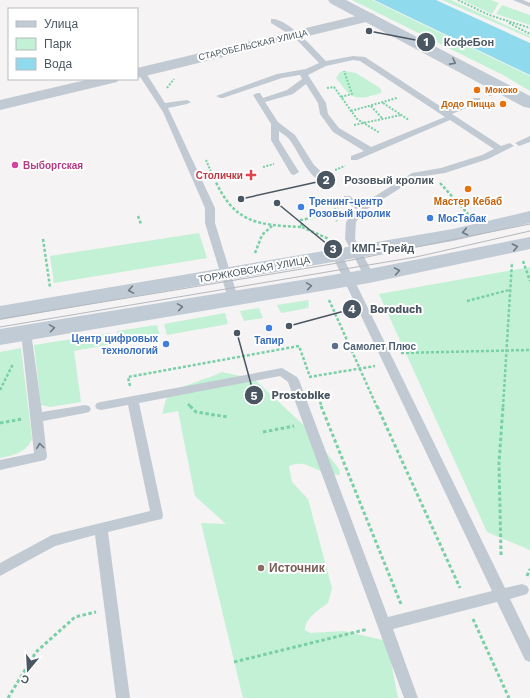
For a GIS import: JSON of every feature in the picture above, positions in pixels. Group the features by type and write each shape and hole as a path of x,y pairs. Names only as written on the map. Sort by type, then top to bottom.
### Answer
{"main road":[{"path":"335,0 369,17 496,91 530,103"},
{"name":"ТОРЖКОВСКАЯ УЛИЦА","path":"0,313 225,274 336,248 357,251 453,234 530,217"},
{"path":"0,337 349,279 526,252"}],"street":[{"name":"СТАРОБЕЛЬСКАЯ УЛИЦА","path":"139,72 369,17"},
{"path":"0,105 107,80"}],"lane":[{"path":"517,0 530,5"},
{"path":"274,20 297,35 324,64"},
{"path":"220,96 280,76 308,71 324,64 353,58 362,59 500,148"},
{"path":"308,71 304,75 322,103 324,114 339,132 371,151"},
{"path":"139,72 163,106 210,208 210,222 225,274 234,298"},
{"path":"306,80 290,92 259,98 275,124 292,137 311,167 323,178"},
{"path":"354,158 424,128 477,100"},
{"path":"163,106 187,102"},
{"path":"275,124 275,140 294,172"},
{"path":"519,143 530,139"},
{"path":"369,276 350,239 351,222 361,209 415,175 442,171 478,159 500,148 510,146"},
{"path":"345,201 361,209"},
{"path":"336,248 384,353 530,655"},
{"path":"0,465 41,457 26,332"},
{"path":"101,406 282,372 293,380 411,698"},
{"path":"0,570 52,541 157,515 133,400"},
{"path":"36,418 85,409"},
{"path":"101,528 123,698"},
{"path":"384,625 522,590"}],"path":[{"path":"458,0 504,20 530,34"},
{"path":"504,20 530,28"},
{"path":"341,97 352,94 345,72"},
{"path":"177,104 175,100 170,98 165,90 178,74"},
{"path":"313,91 334,87 357,119 394,141"},
{"path":"351,110 383,103 412,92"},
{"path":"383,103 424,128"},
{"path":"371,106 382,118"},
{"path":"339,132 363,122 401,115"},
{"path":"323,178 348,164 354,158"},
{"path":"205,159 229,205 248,218 272,226 302,227 336,248"},
{"path":"430,173 472,217"},
{"path":"214,176 225,174"},
{"path":"302,227 301,220 315,218 331,212 345,201"},
{"path":"138,216 141,224"},
{"path":"254,256 262,235 272,226"},
{"path":"43,239 50,288"},
{"path":"526,252 530,281"},
{"path":"501,556 499,464 505,351 512,262"},
{"path":"467,301 509,290"},
{"path":"326,294 510,698"},
{"path":"133,400 128,376 299,346 313,384"},
{"path":"384,353 530,350"},
{"path":"0,390 16,358 29,354"},
{"path":"293,380 360,368"},
{"path":"175,392 196,412 228,417"},
{"path":"319,399 407,619"},
{"path":"0,423 29,417 36,418"},
{"path":"262,432 309,424"},
{"path":"8,698 36,652 76,617 111,608"},
{"path":"234,662 384,625"}],"green space":[{"path":"352,0 372,0 530,76 530,91 503,75"},
{"path":"442,0 451,0 530,36 530,38"},
{"path":"462,0 491,0 499,3 492,14"},
{"path":"502,5 530,15 530,25 496,14"},
{"path":"345,71 356,73 380,88 382,92 361,98 352,96 336,78 340,72"},
{"path":"199,233 207,258 54,283 50,256"},
{"path":"530,267 530,550 487,532 379,294"},
{"path":"308,300 308,308 281,313 277,305"},
{"path":"259,308 263,318 244,321 240,311"},
{"path":"225,313 228,324 167,335 164,324"},
{"path":"157,325 160,336 119,343 117,331"},
{"path":"110,333 112,344 74,351 81,402 50,407 41,405 34,345"},
{"path":"21,348 32,439 29,444 19,453 0,458 0,352"},
{"path":"222,372 254,379 309,430 339,469 340,475 326,473 303,464 294,464 289,466 292,482 308,499 332,588 328,603 310,618 307,622 305,630 310,633 344,631 387,641 398,698 243,698 201,523 226,524 195,496 178,411 162,414 166,400 171,393 184,386"}],"water":[{"path":"374,0 436,0 530,43 530,75"}],"tram line":[{"path":"0,319 332,264 530,224"},
{"path":"0,327 416,257 530,231"}],"place":[{"name":"КофеБон","path":"369,31"},
{"name":"Мококо","path":"477,90"},
{"name":"Додо Пицца","path":"503,104"},
{"name":"Выборгская","path":"15,165"},
{"name":"Столички","path":"251,175"},
{"name":"Мастер Кебаб","path":"468,189"},
{"name":"Розовый кролик","path":"241,199"},
{"name":"КМП-Трейд","path":"277,203"},
{"name":"Тренинг-центр Розовый кролик","path":"301,207"},
{"name":"МосТабак","path":"430,218"},
{"name":"Boroduch","path":"289,326"},
{"name":"Тапир","path":"269,328"},
{"name":"Prostobike","path":"237,333"},
{"name":"Центр цифровых технологий","path":"166,344"},
{"name":"Самолет Плюс","path":"335,346"},
{"name":"Источник","path":"261,568"}]}
